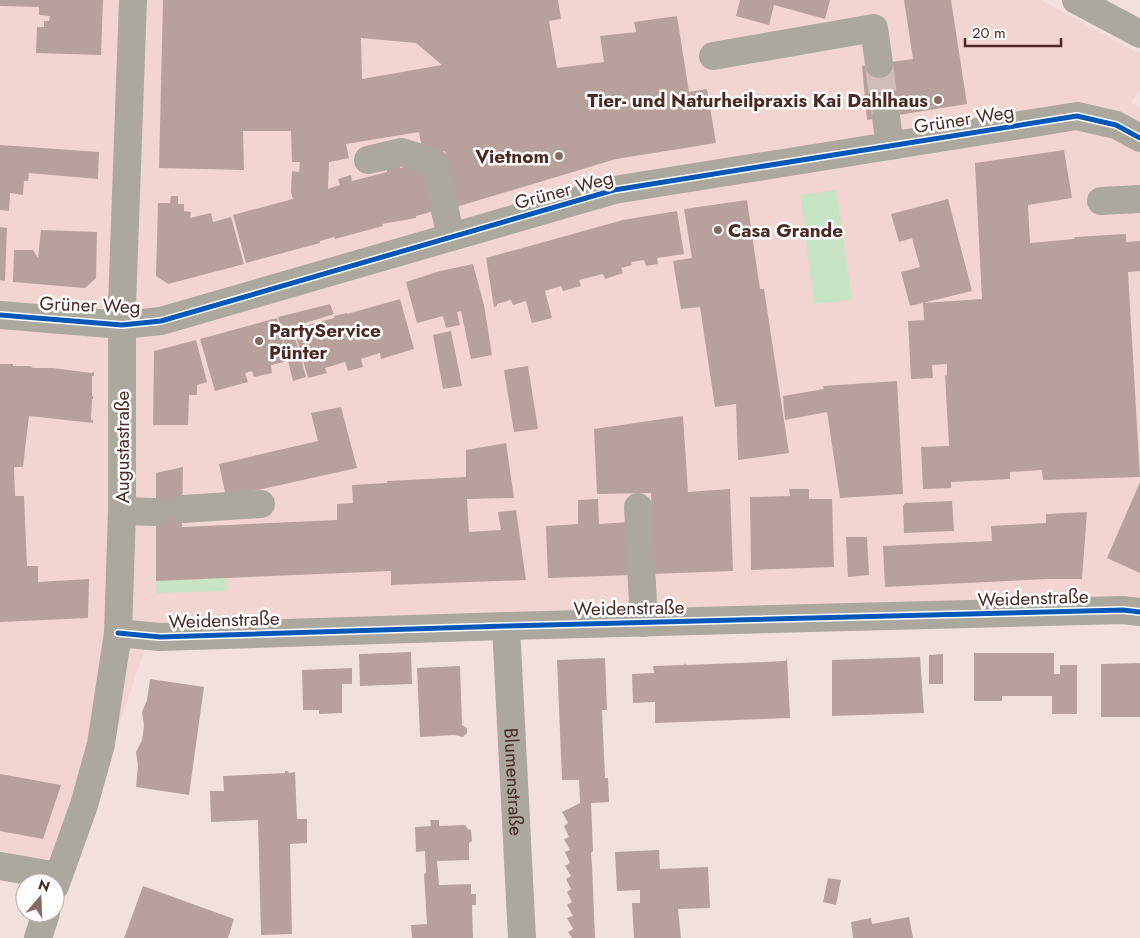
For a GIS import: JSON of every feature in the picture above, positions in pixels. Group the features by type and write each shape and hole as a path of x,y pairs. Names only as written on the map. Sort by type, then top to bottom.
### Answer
{"street":[{"name":"Augustastraße","path":"60,873 84,806 101,744 118,633 122,511 122,325 132,0"},
{"path":"1076,0 1140,34"},
{"path":"713,56 874,28 879,64"},
{"name":"Grüner Weg","path":"0,315 122,325 161,321 614,190 1077,116 1116,125 1140,138"},
{"path":"886,117 890,146"},
{"path":"368,160 402,152 434,162 451,237"},
{"path":"1101,201 1140,199"},
{"path":"122,511 261,504"},
{"path":"638,507 644,623"},
{"name":"Weidenstraße","path":"118,633 160,638 506,626 1123,610 1140,612"},
{"name":"Blumenstraße","path":"506,626 522,938"},
{"path":"0,866 27,873"},
{"path":"38,938 43,923"}],"shaded area":[{"path":"0,0 1041,0 1140,54 1140,90 1131,102 1140,108 1140,610 149,636 93,802 41,867 0,860"}],"green space":[{"path":"836,190 852,300 814,304 800,195"},
{"path":"226,578 227,591 156,593 156,581"}],"building":[{"path":"0,0 103,0 101,55 36,53 37,27 44,27 44,21 49,21 50,16 39,15 39,7 0,6"},
{"path":"163,0 558,0 561,19 549,21 557,68 604,62 600,36 636,32 634,22 677,16 689,92 707,89 716,143 616,159 456,207 445,151 423,154 419,132 346,144 349,158 329,162 328,189 340,185 338,179 351,175 352,181 387,172 386,166 398,163 400,168 422,163 435,211 416,216 416,218 382,224 383,226 335,239 334,237 320,241 320,243 246,263 233,215 293,199 291,192 292,171 299,172 300,162 292,162 291,131 243,131 244,170 159,168","holes":["361,38 416,43 442,65 362,79"]},
{"path":"740,0 830,0 825,19 774,5 769,25 736,16"},
{"path":"904,0 951,0 967,104 867,120 862,66 913,59"},
{"path":"0,145 99,152 98,179 29,173 28,181 24,181 23,195 10,193 9,211 0,210"},
{"path":"1064,150 1072,198 1028,205 1030,243 1074,239 1075,237 1126,234 1126,242 1140,241 1140,271 1128,272 1140,477 1043,480 1042,470 1010,472 1010,479 951,482 951,488 923,489 921,447 949,446 945,375 947,376 947,364 932,365 933,378 911,379 908,321 924,320 923,303 982,299 975,163"},
{"path":"171,196 178,196 178,204 184,204 184,211 191,212 190,218 211,213 213,222 231,217 244,264 168,284 156,276 158,203 170,203"},
{"path":"948,199 972,291 910,306 901,272 920,267 912,238 899,242 891,214"},
{"path":"747,200 760,289 764,289 789,453 738,460 736,404 715,407 700,307 681,309 673,261 692,258 684,209"},
{"path":"677,211 684,254 657,258 658,264 646,266 644,260 631,262 632,265 621,268 623,273 605,279 603,274 579,280 581,286 563,291 561,286 545,291 552,318 532,323 526,301 513,305 511,300 497,304 494,307 486,258 623,220"},
{"path":"0,227 7,228 5,281 0,280"},
{"path":"41,230 97,232 96,278 85,288 13,282 14,250 33,250 38,258"},
{"path":"473,264 484,305 492,355 471,359 461,311 457,312 460,325 446,328 443,316 417,323 406,282 440,271"},
{"path":"400,299 414,349 381,359 380,353 361,359 363,367 348,371 345,362 325,368 327,373 308,378 294,329 334,318 334,316"},
{"path":"330,304 334,314 292,327 306,377 293,381 288,361 271,365 272,373 254,377 252,371 245,373 248,382 215,391 200,339 277,318 288,359 278,317"},
{"path":"451,331 462,386 443,389 433,335"},
{"path":"196,340 207,382 197,385 197,395 189,395 188,425 153,425 154,351"},
{"path":"0,364 94,372 94,376 92,376 93,399 91,420 93,420 93,423 29,416 23,467 14,467 15,496 24,496 27,566 38,566 38,582 89,579 88,618 0,622"},
{"path":"528,366 538,429 514,432 504,370"},
{"path":"897,381 903,494 840,498 827,412 785,420 783,396 824,389 823,386"},
{"path":"341,407 357,468 226,497 219,464 318,441 311,413"},
{"path":"683,416 688,492 730,489 733,571 650,574 651,493 597,494 594,429"},
{"path":"506,443 514,498 467,499 469,532 501,530 498,512 516,510 526,580 391,585 391,571 156,581 156,473 183,467 182,527 337,520 337,504 353,503 352,485 387,483 387,481 466,477 466,450"},
{"path":"1140,482 1140,573 1107,558"},
{"path":"789,489 809,489 809,499 832,499 834,567 751,570 750,497 790,496"},
{"path":"598,499 599,524 630,522 632,575 548,578 546,526 578,524 578,500"},
{"path":"952,501 954,531 904,533 903,506 905,503"},
{"path":"1087,512 1082,579 885,587 883,546 992,541 991,526 1046,523 1046,514"},
{"path":"846,537 867,537 869,575 848,577"},
{"path":"411,652 412,684 360,686 359,654"},
{"path":"974,653 1054,653 1054,674 1060,674 1060,665 1077,665 1077,714 1052,714 1052,696 1002,696 1002,701 974,701"},
{"path":"943,654 943,684 929,684 929,655"},
{"path":"787,657 790,718 655,723 655,702 633,703 632,674 654,673 653,666 684,665 685,663 686,665 786,661"},
{"path":"920,657 924,713 832,716 832,660"},
{"path":"605,658 607,710 602,710 605,778 608,778 609,802 591,803 595,938 572,938 568,932 573,929 567,918 573,916 567,905 572,902 567,892 571,889 566,879 571,876 565,866 570,863 565,852 570,850 564,839 569,837 564,826 568,823 562,812 580,803 579,780 562,780 557,660"},
{"path":"1140,663 1140,717 1101,717 1101,664"},
{"path":"460,666 462,725 467,728 467,733 463,737 454,735 420,737 417,668"},
{"path":"352,668 352,684 342,684 342,713 319,714 319,710 303,710 302,670"},
{"path":"150,679 204,687 189,795 136,787 138,766 136,752 142,740 144,726 142,712 147,700"},
{"path":"285,771 289,773 295,772 297,819 307,819 307,843 290,844 292,934 261,935 258,820 211,822 210,791 224,791 223,776 285,773"},
{"path":"0,774 61,785 43,839 0,831"},
{"path":"430,820 439,820 439,826 465,825 471,830 472,841 469,843 469,860 437,861 439,885 471,884 471,894 476,894 476,905 472,905 473,938 412,938 411,925 427,924 424,874 426,873 425,851 416,852 415,827 431,826"},
{"path":"659,850 660,869 708,867 710,908 678,909 681,938 634,938 632,903 640,903 640,890 617,891 615,852"},
{"path":"828,878 841,880 836,905 823,902"},
{"path":"143,886 234,919 228,938 124,938"},
{"path":"909,917 913,938 853,938 851,922 871,918 872,924"}],"tunnel":[{"path":"879,64 886,117"}],"cycle path":[{"path":"0,315 122,325 161,321 614,190 1077,116 1116,125 1140,138"},
{"path":"118,633 160,637 1123,610 1140,612"}],"place":[{"name":"Tier- und Naturheilpraxis Kai Dahlhaus","path":"938,100"},
{"name":"Vietnom","path":"559,156"},
{"name":"Casa Grande","path":"718,230"},
{"name":"PartyService Pünter","path":"259,341"}]}
